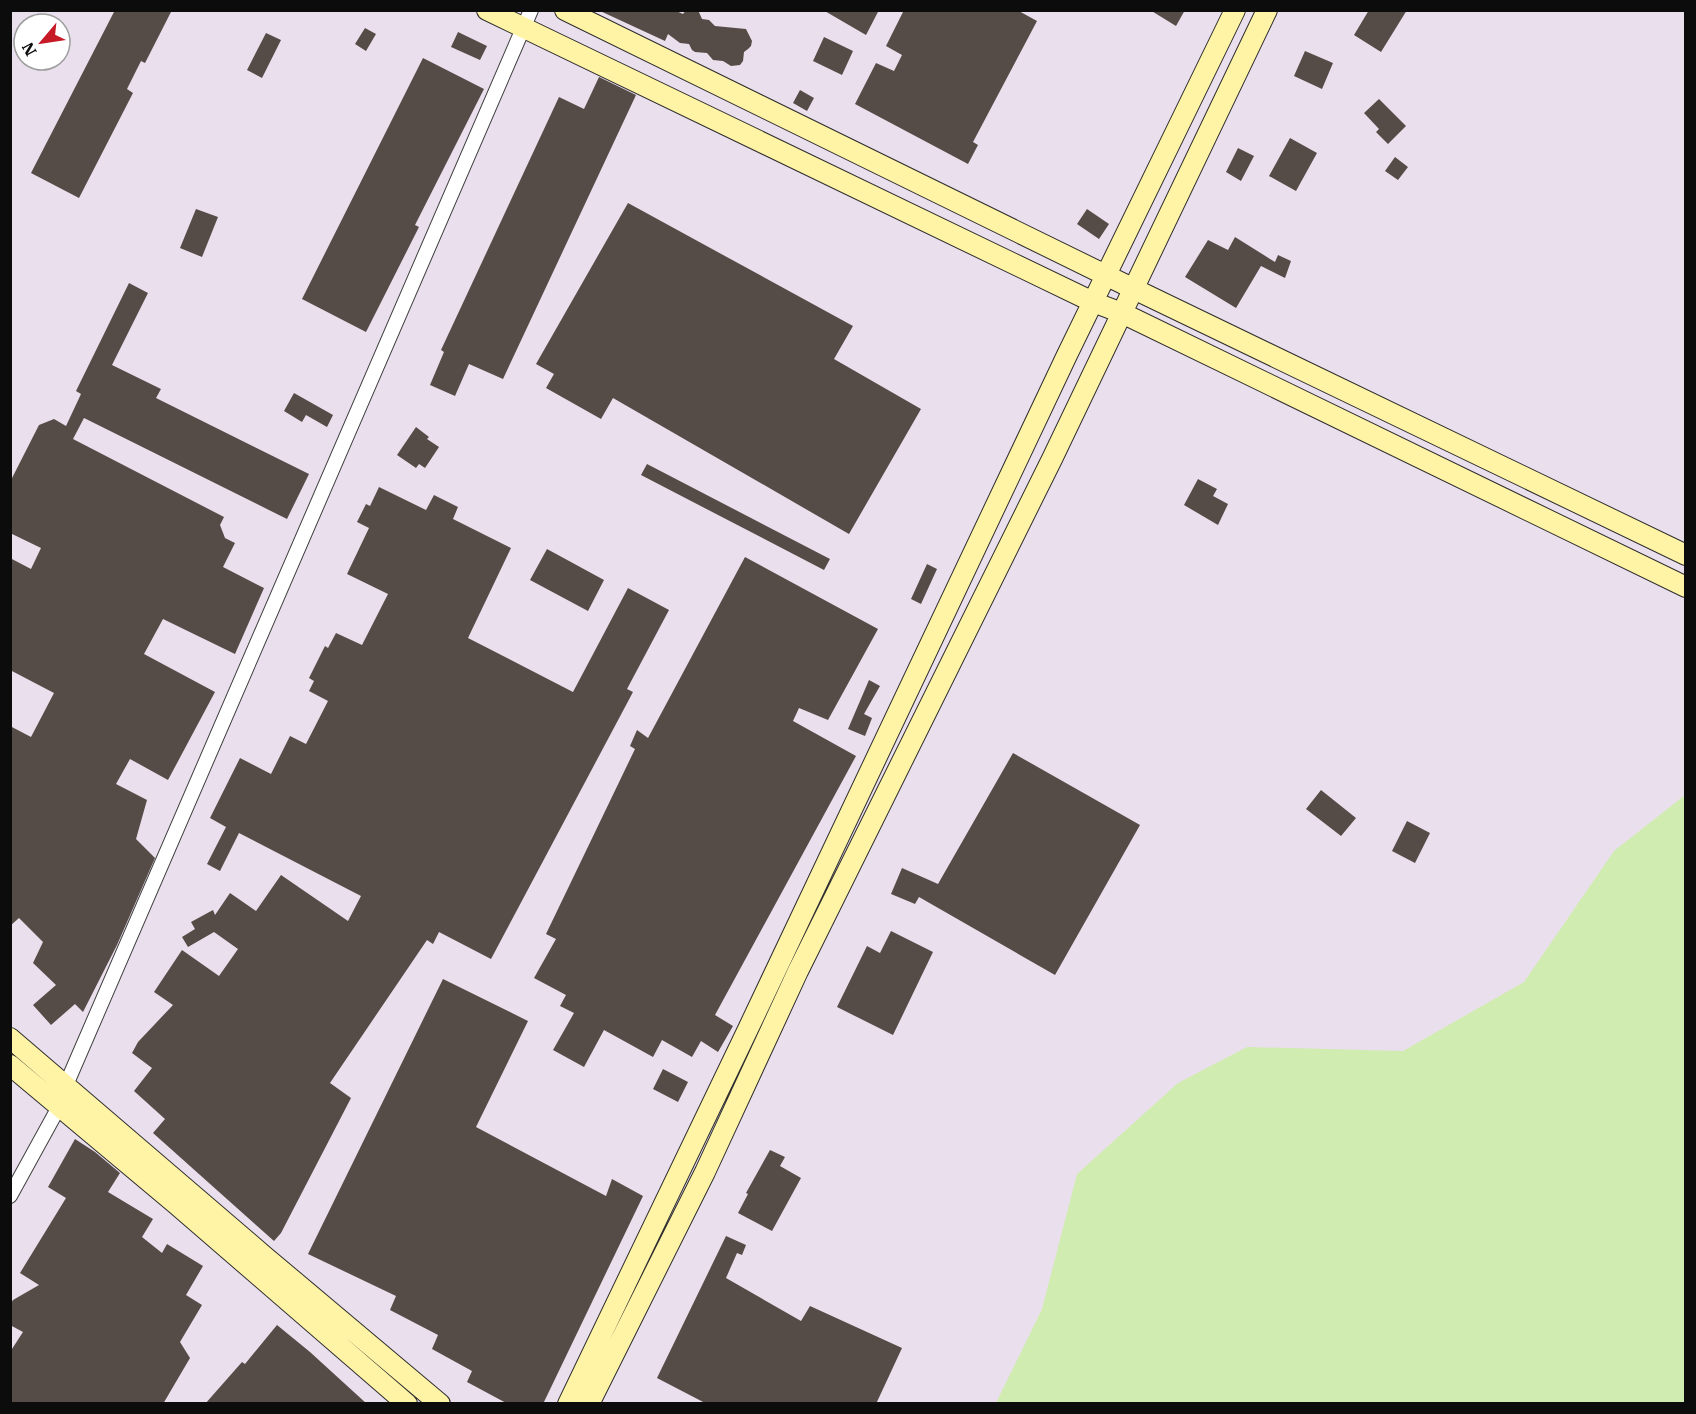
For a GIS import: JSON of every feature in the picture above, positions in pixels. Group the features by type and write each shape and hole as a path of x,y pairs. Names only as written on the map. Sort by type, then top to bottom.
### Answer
{"street":[{"path":"487,10 527,19 1093,302 1122,312 1686,587"},
{"path":"565,10 1134,289 1686,555"},
{"path":"568,1404 1093,302 1235,10"},
{"path":"589,1404 705,1172 798,971 1052,459 1268,10"},
{"path":"10,1196 60,1105 66,1085 527,19"},
{"path":"10,1038 262,1255 440,1404"},
{"path":"10,1065 60,1105 407,1404"}],"shaded area":[{"path":"11,11 1685,11 1685,1403 11,1403"}],"green space":[{"path":"1685,795 1685,1403 996,1403 1042,1309 1077,1174 1178,1083 1247,1047 1403,1051 1524,982 1614,851"}],"building":[{"path":"115,10 172,10 145,63 141,61 127,89 133,93 79,198 31,173"},
{"path":"598,10 674,10 683,14 686,10 698,10 702,19 709,20 715,26 746,29 752,41 751,46 744,52 740,65 731,66 723,61 713,60 707,53 695,52 689,44 680,43 668,34 665,41"},
{"path":"823,10 879,10 866,35"},
{"path":"904,10 1017,10 1037,21 973,142 978,145 968,164 855,104 876,63 894,71 902,55 886,46"},
{"path":"1150,10 1185,10 1176,26"},
{"path":"1369,10 1407,10 1381,52 1354,35"},
{"path":"365,28 376,34 366,51 355,44"},
{"path":"458,32 487,46 480,60 451,47"},
{"path":"266,33 281,40 262,78 247,70"},
{"path":"824,37 853,51 842,75 813,61"},
{"path":"1305,51 1333,63 1322,89 1294,76"},
{"path":"423,58 484,89 415,225 419,227 366,332 302,299"},
{"path":"599,77 636,95 503,379 469,364 455,396 430,385 444,352 441,350 559,97 584,109"},
{"path":"800,90 814,98 807,111 793,103"},
{"path":"1379,99 1406,126 1388,144 1376,132 1379,129 1364,113"},
{"path":"1290,138 1317,153 1296,191 1269,176"},
{"path":"1238,148 1254,156 1241,181 1226,172"},
{"path":"1395,157 1408,167 1398,180 1385,171"},
{"path":"628,203 853,326 834,359 921,409 849,534 613,398 601,419 546,388 554,374 536,364"},
{"path":"196,209 218,217 202,257 180,248"},
{"path":"1087,209 1109,224 1099,239 1077,224"},
{"path":"1235,237 1275,262 1278,255 1291,261 1285,278 1261,266 1236,308 1185,277 1208,240 1228,250"},
{"path":"129,283 148,293 112,365 161,389 156,398 309,474 287,519 84,418 73,439 224,517 220,525 225,538 235,543 223,567 264,588 235,654 163,619 144,654 215,692 168,780 130,759 116,784 147,800 136,839 155,858 117,945 83,1012 75,1004 51,1025 33,1005 56,985 33,963 43,942 19,918 10,926 10,726 31,737 54,693 10,670 10,558 31,569 41,548 10,533 10,482 39,425 54,419 66,426 81,394 76,391"},
{"path":"294,393 333,415 327,427 306,415 302,422 284,411"},
{"path":"416,427 429,437 427,439 439,447 425,468 419,464 416,468 397,455"},
{"path":"647,464 830,559 824,570 641,475"},
{"path":"1198,479 1217,489 1213,496 1228,504 1218,525 1184,505"},
{"path":"379,487 426,510 434,495 458,507 453,519 511,548 468,638 573,692 628,588 669,610 627,689 633,692 491,959 439,932 433,944 427,940 330,1083 351,1098 281,1233 274,1241 153,1133 165,1119 134,1091 152,1068 132,1053 138,1042 173,1005 154,992 182,950 219,976 238,949 214,932 188,947 182,937 195,929 191,922 213,910 215,915 230,893 256,911 281,875 348,921 361,896 239,833 220,871 207,864 226,827 210,818 240,758 271,774 290,736 306,744 328,701 309,691 314,681 309,678 325,646 328,648 336,633 362,645 388,594 347,574 369,528 357,522 366,504 370,506"},
{"path":"547,549 604,580 588,611 530,580"},
{"path":"745,557 878,629 828,720 799,708 793,721 856,756 715,1015 733,1026 718,1052 701,1041 692,1057 662,1040 653,1057 604,1030 584,1067 553,1050 574,1013 560,1006 566,995 534,978 556,939 546,934 635,749 630,746 637,730 648,738"},
{"path":"927,564 937,569 921,604 911,599"},
{"path":"869,680 880,686 864,714 872,718 865,736 848,729"},
{"path":"1013,753 1140,825 1055,975 919,897 915,904 891,894 902,868 938,884"},
{"path":"1321,790 1356,818 1341,836 1306,809"},
{"path":"1407,821 1430,833 1415,863 1392,851"},
{"path":"891,931 933,952 893,1035 837,1007 867,946 880,953"},
{"path":"443,979 528,1021 476,1127 606,1196 612,1179 643,1196 543,1404 508,1404 467,1382 472,1371 432,1349 438,1335 390,1310 396,1296 308,1254"},
{"path":"663,1069 688,1082 678,1102 653,1089"},
{"path":"75,1139 120,1173 108,1192 153,1219 142,1237 162,1253 167,1244 203,1266 186,1295 202,1305 180,1342 190,1358 163,1404 10,1404 10,1352 23,1332 10,1325 10,1305 13,1300 39,1285 20,1273 66,1198 48,1187"},
{"path":"770,1150 785,1157 780,1166 801,1178 772,1231 738,1213 748,1194 746,1193"},
{"path":"726,1236 746,1245 742,1255 737,1253 726,1278 801,1321 810,1306 902,1348 876,1404 707,1404 657,1378"},
{"path":"277,1325 367,1404 205,1404 242,1362 245,1364"}]}
